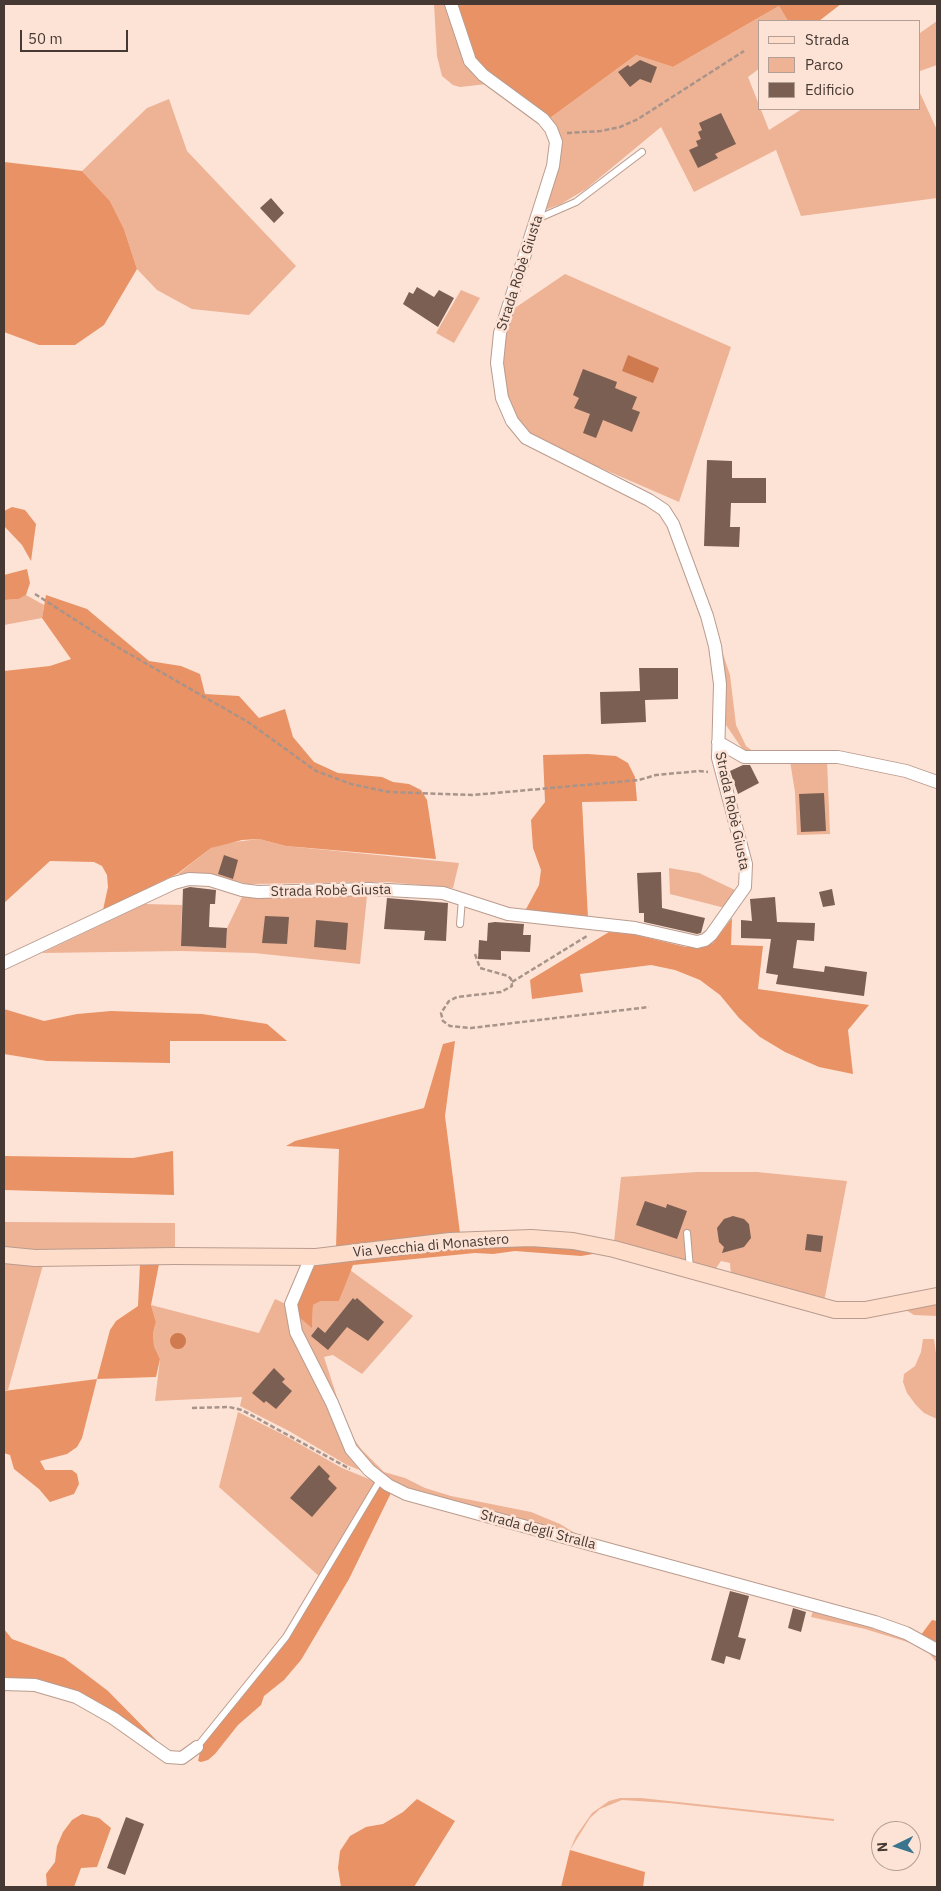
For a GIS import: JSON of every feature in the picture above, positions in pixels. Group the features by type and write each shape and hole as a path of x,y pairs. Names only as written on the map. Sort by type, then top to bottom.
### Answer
{"street":[{"path":"451,4 470,61 483,74 543,119 553,132"},
{"name":"Strada Robè Giusta","path":"4,963 174,883 189,879 210,880 247,891 379,889 443,893 508,914 635,928 701,942 708,938 743,891 747,878 744,857 722,775 718,742 720,684 715,646 683,548 668,516 649,500 529,441 517,429 506,408 498,373 500,333 555,160 556,142 553,132"},
{"path":"718,742 744,758 838,757 906,771 937,782"},
{"name":"Via Vecchia di Monastero","path":"4,1255 35,1258 311,1257 450,1241 517,1238 594,1244 840,1310 865,1310 937,1296"},
{"name":"Strada degli Stralla","path":"311,1257 291,1304 296,1332 332,1403 348,1444 358,1459 380,1480 406,1494 875,1622 906,1633 937,1650"},
{"path":"4,1684 36,1685 76,1697 113,1718 168,1757 182,1758 197,1748"}],"lane":[{"path":"537,219 576,202 642,152"},
{"path":"460,924 462,898"},
{"path":"687,1233 690,1271"},
{"path":"197,1748 286,1637 380,1480"}],"path":[{"path":"553,132 580,134 620,127 654,109 744,51"},
{"path":"35,594 119,648 248,722 316,771 351,784 389,792 450,796 639,780 656,775 699,771 722,775"},
{"path":"606,925 512,982 509,988 501,992 453,998 442,1010 443,1021 455,1028 471,1028 649,1007"},
{"path":"475,954 480,968 503,974 512,982"},
{"path":"192,1408 230,1407 242,1410 357,1472"}],"green space":[{"path":"434,4 446,4 463,60 487,84 460,87 453,85 442,76 437,56"},
{"path":"779,6 787,20 758,20 758,70 748,77 758,102 758,110 761,110 769,130 800,110 921,110 921,95 937,130 937,198 801,216 776,150 694,192 661,127 586,189 561,204 545,210 561,152 550,118 636,55 673,67"},
{"path":"937,21 937,65 921,71 921,32"},
{"path":"169,99 187,151 296,266 249,315 192,309 157,290 137,269 124,229 110,201 82,171 147,108"},
{"path":"565,274 731,347 679,502 557,449 527,431 516,417 506,391 503,367 505,334 512,310"},
{"path":"461,290 480,298 454,343 436,333"},
{"path":"26,595 44,605 42,618 4,625 4,600 19,599"},
{"path":"720,645 730,675 736,725 746,746 758,755 749,753 741,747 726,725 725,680"},
{"path":"827,760 830,834 797,835 795,792 790,761"},
{"path":"259,839 286,846 459,863 453,888 387,882 248,884 207,874 178,874 211,848 226,843"},
{"path":"669,868 699,873 737,891 725,908 670,894"},
{"path":"367,896 360,964 254,953 181,951 42,953 145,904 182,905 181,946 226,948 227,928 242,897"},
{"path":"697,1172 757,1172 847,1181 824,1302 731,1276 730,1263 721,1261 714,1271 614,1242 621,1177"},
{"path":"4,1222 175,1223 175,1248 38,1250 4,1247"},
{"path":"4,1263 43,1265 8,1390 4,1391"},
{"path":"350,1270 413,1316 362,1374 333,1355 324,1357 350,1434 362,1450 384,1472 451,1496 531,1512 560,1524 578,1535 400,1487 358,1454 294,1313 312,1327 313,1305 321,1301 339,1301"},
{"path":"275,1299 288,1305 367,1473 347,1465 289,1431 240,1406 242,1397 155,1401 160,1359 154,1346 153,1333 156,1322 151,1305 259,1333"},
{"path":"937,1302 937,1316 914,1315 906,1310"},
{"path":"923,1339 934,1339 937,1361 937,1419 924,1413 916,1405 907,1393 903,1382 904,1374 915,1366 921,1352"},
{"path":"238,1412 342,1468 376,1482 320,1577 219,1487"},
{"path":"813,1611 908,1639 924,1647 865,1629 811,1617"},
{"path":"924,1647 937,1655 937,1663"},
{"path":"620,1798 641,1798 834,1819 834,1821 669,1803 622,1800 600,1809 590,1818 570,1850 576,1836 592,1813 609,1801"}],"shaded area":[{"path":"456,4 841,4 820,20 787,20 779,6 673,67 636,55 550,118 488,72 474,57"},
{"path":"4,162 82,171 110,201 124,229 137,269 104,325 75,345 39,345 4,332"},
{"path":"628,355 659,368 653,383 622,371"},
{"path":"12,507 25,510 36,524 31,561 22,545 4,526 4,511"},
{"path":"27,569 30,583 26,595 19,599 4,600 4,575"},
{"path":"46,595 87,609 149,661 181,666 200,674 205,694 239,696 259,718 285,709 293,737 314,762 338,773 382,777 393,782 409,784 421,790 427,800 436,859 286,846 259,839 242,840 211,848 177,874 103,910 108,887 107,875 102,866 94,862 50,861 4,903 4,671 50,666 71,659 42,618"},
{"path":"588,754 616,756 628,763 635,777 637,801 582,802 588,918 525,911 539,885 541,870 533,848 531,820 545,802 543,755"},
{"path":"732,918 731,945 763,946 758,989 869,1005 848,1030 853,1074 819,1067 785,1052 760,1037 739,1018 720,995 700,980 675,970 651,965 580,974 583,992 532,999 530,980 609,932 632,934 686,947 701,947 713,943"},
{"path":"4,1009 44,1021 77,1014 111,1011 202,1014 267,1024 287,1041 170,1041 170,1063 47,1061 4,1054"},
{"path":"455,1041 445,1116 460,1233 336,1248 339,1149 286,1146 295,1141 424,1108 443,1044"},
{"path":"173,1151 174,1195 4,1190 4,1156 133,1158"},
{"path":"549,1245 605,1252 581,1256 515,1251 493,1254 475,1253 353,1265 339,1301 321,1301 313,1305 312,1328 294,1313 312,1268 318,1264 454,1248"},
{"path":"140,1264 159,1264 151,1305 156,1322 153,1333 154,1346 160,1359 156,1377 97,1379 110,1330 116,1321 138,1306"},
{"path":"175,1333 181,1333 186,1338 184,1347 175,1349 170,1344 170,1338"},
{"path":"97,1379 82,1438 77,1447 67,1454 40,1461 45,1470 72,1470 77,1474 79,1484 74,1494 50,1502 39,1489 14,1469 10,1455 4,1453 4,1391"},
{"path":"380,1485 391,1493 349,1579 301,1660 284,1680 264,1696 261,1705 238,1725 215,1754 208,1760 198,1761 201,1747 280,1650 296,1626"},
{"path":"932,1620 937,1621 937,1644 921,1635"},
{"path":"4,1629 12,1639 64,1658 108,1691 166,1750 177,1756 162,1751 120,1719 73,1692 40,1683 4,1681"},
{"path":"417,1799 455,1821 414,1887 341,1887 338,1868 340,1851 350,1836 366,1827 383,1824 403,1812"},
{"path":"82,1814 99,1818 111,1828 97,1867 81,1868 74,1887 47,1887 46,1874 55,1862 57,1846 63,1832 72,1820"},
{"path":"570,1850 645,1872 643,1887 561,1887"}],"building":[{"path":"640,60 657,67 651,83 640,79 630,87 618,72"},
{"path":"721,113 736,144 715,154 718,158 698,168 689,150 698,146 696,141 701,139 698,132 702,130 699,123"},
{"path":"271,198 284,213 274,223 260,208"},
{"path":"417,287 434,297 439,290 454,298 438,327 403,304 409,292 413,294"},
{"path":"583,369 617,382 615,388 637,397 632,409 640,412 632,432 603,420 596,438 583,433 590,414 574,408 579,398 573,395"},
{"path":"707,460 732,461 732,478 766,478 766,503 731,503 730,527 740,527 739,547 704,546"},
{"path":"639,668 678,668 678,699 645,700 646,722 601,724 600,692 640,691"},
{"path":"743,765 750,765 759,783 738,794 730,771"},
{"path":"824,793 826,831 801,832 799,794"},
{"path":"224,855 238,860 233,879 218,874"},
{"path":"661,872 662,908 705,918 701,933 697,934 644,922 644,913 639,913 637,873"},
{"path":"190,887 216,890 215,904 210,904 209,927 227,928 226,948 181,946 183,889"},
{"path":"832,889 835,905 823,907 819,892"},
{"path":"775,897 777,922 815,923 814,941 797,940 793,968 824,972 825,966 867,972 864,996 776,984 778,975 766,973 771,939 741,938 741,920 752,921 750,899"},
{"path":"387,898 448,903 446,941 424,940 425,931 384,929"},
{"path":"265,916 289,917 287,944 262,943"},
{"path":"316,920 348,923 346,950 314,947"},
{"path":"488,923 524,924 523,935 531,935 530,952 501,951 501,960 478,959 479,940 487,941"},
{"path":"645,1201 666,1208 667,1204 687,1211 677,1239 636,1225"},
{"path":"733,1216 744,1219 749,1224 751,1238 744,1247 722,1253 724,1247 719,1242 717,1228 724,1219"},
{"path":"807,1234 823,1236 821,1252 805,1250"},
{"path":"353,1298 355,1300 357,1298 384,1322 368,1341 347,1327 328,1350 311,1336 318,1327 325,1333"},
{"path":"274,1368 285,1379 282,1382 292,1391 276,1409 266,1401 264,1403 252,1393"},
{"path":"319,1465 330,1476 328,1479 337,1488 312,1517 290,1498"},
{"path":"730,1591 749,1596 738,1637 746,1639 740,1660 726,1656 724,1664 711,1660"},
{"path":"793,1608 806,1612 801,1632 788,1628"},
{"path":"126,1817 144,1824 125,1875 107,1868"}]}
